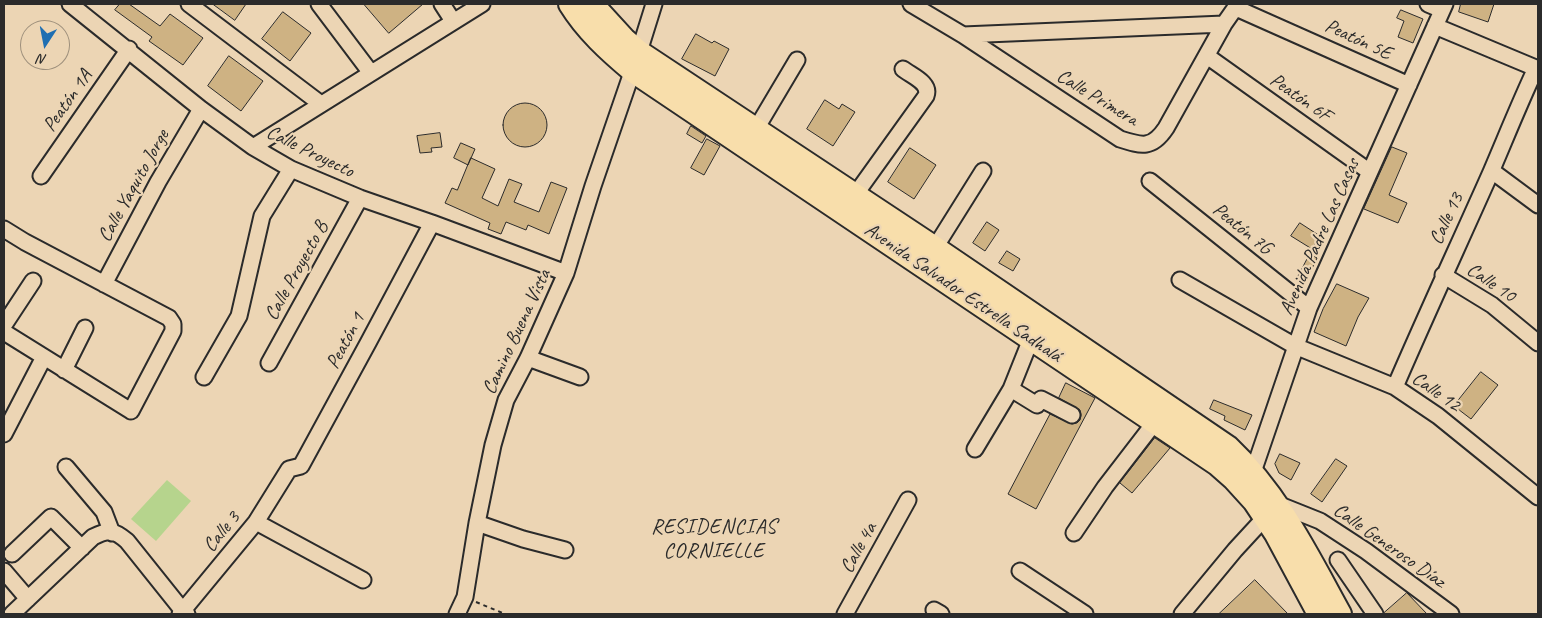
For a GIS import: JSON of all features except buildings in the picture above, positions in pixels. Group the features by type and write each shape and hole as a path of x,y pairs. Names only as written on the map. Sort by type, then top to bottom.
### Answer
{"highway":[{"name":"Avenida Salvador Estrella Sadhalá","path":"570,4 593,34 614,55 636,61 756,129 855,195 1031,339 1060,367 1155,422 1217,464 1250,482"},
{"name":"Avenida Salvador Estrella Sadhalá","path":"592,4 624,39 636,61 929,257 1228,448 1244,462 1250,482 1270,510 1289,523 1340,614"},
{"name":"Avenida Salvador Estrella Sadhalá","path":"1270,510 1276,534 1313,611"}],"street":[{"name":"Calle Proyecto","path":"70,4 253,147 291,169 360,198 566,274"},
{"path":"188,4 321,104"},
{"path":"319,4 371,73"},
{"path":"442,4 453,22"},
{"path":"253,147 482,4"},
{"name":"Camino Buena Vista","path":"457,614 465,597 492,445 506,400 528,358 566,274 593,186 654,4"},
{"name":"Calle Primera","path":"912,4 963,35 1120,139 1134,144 1148,144 1159,138 1224,24 1237,6"},
{"path":"1428,4 1444,7"},
{"name":"Peatón 5E","path":"1237,6 1408,85"},
{"name":"Avenida Padre Las Casas","path":"1250,482 1309,308 1444,7"},
{"path":"963,35 1224,24"},
{"path":"1435,26 1537,68"},
{"name":"Peatón 1A","path":"41,176 128,49"},
{"name":"Peatón 6F","path":"1207,56 1370,172"},
{"path":"756,129 797,60"},
{"name":"Calle 13","path":"1394,386 1537,68"},
{"path":"855,195 928,91 927,86 903,69"},
{"name":"Calle Yaquito Jorge","path":"104,284 158,182 201,108"},
{"path":"204,377 239,316 262,216 291,169"},
{"path":"929,257 983,171"},
{"path":"1492,171 1538,205"},
{"name":"Peatón 7G","path":"1150,181 1309,308"},
{"name":"Calle Proyecto B","path":"269,363 360,198"},
{"name":"Peatón 1","path":"289,469 301,466 432,223"},
{"path":"4,228 25,242 169,318 173,324 173,331 131,411 4,332"},
{"name":"Calle 10","path":"1443,275 1492,305 1538,343"},
{"name":"Calle 12","path":"1180,280 1295,346 1394,386 1445,422 1538,497"},
{"path":"4,325 33,281"},
{"path":"64,370 85,328"},
{"path":"975,449 1011,389 1031,339"},
{"path":"4,434 44,357"},
{"path":"528,358 580,376"},
{"path":"1011,389 1072,415"},
{"path":"1074,533 1105,487 1155,422"},
{"path":"66,467 104,512 112,533"},
{"name":"Calle 3","path":"184,613 256,522 289,469"},
{"name":"Calle 4a","path":"845,614 908,500"},
{"path":"1182,614 1270,510"},
{"name":"Calle Generoso Díaz","path":"1270,510 1320,521 1366,551 1451,614"},
{"path":"12,554 51,517 82,548"},
{"path":"256,522 363,580"},
{"path":"477,523 523,539 565,550"},
{"path":"12,614 93,537 105,531 119,534 127,541 184,613"},
{"path":"1338,560 1375,614"},
{"path":"4,570 28,599"},
{"path":"1020,571 1086,614"}],"path":[{"path":"465,597 504,614"}],"green space":[{"path":"167,480 191,501 156,541 131,519"}],"district":[{"name":"RESIDENCIAS CORNIELLE","path":"714,539"}]}
